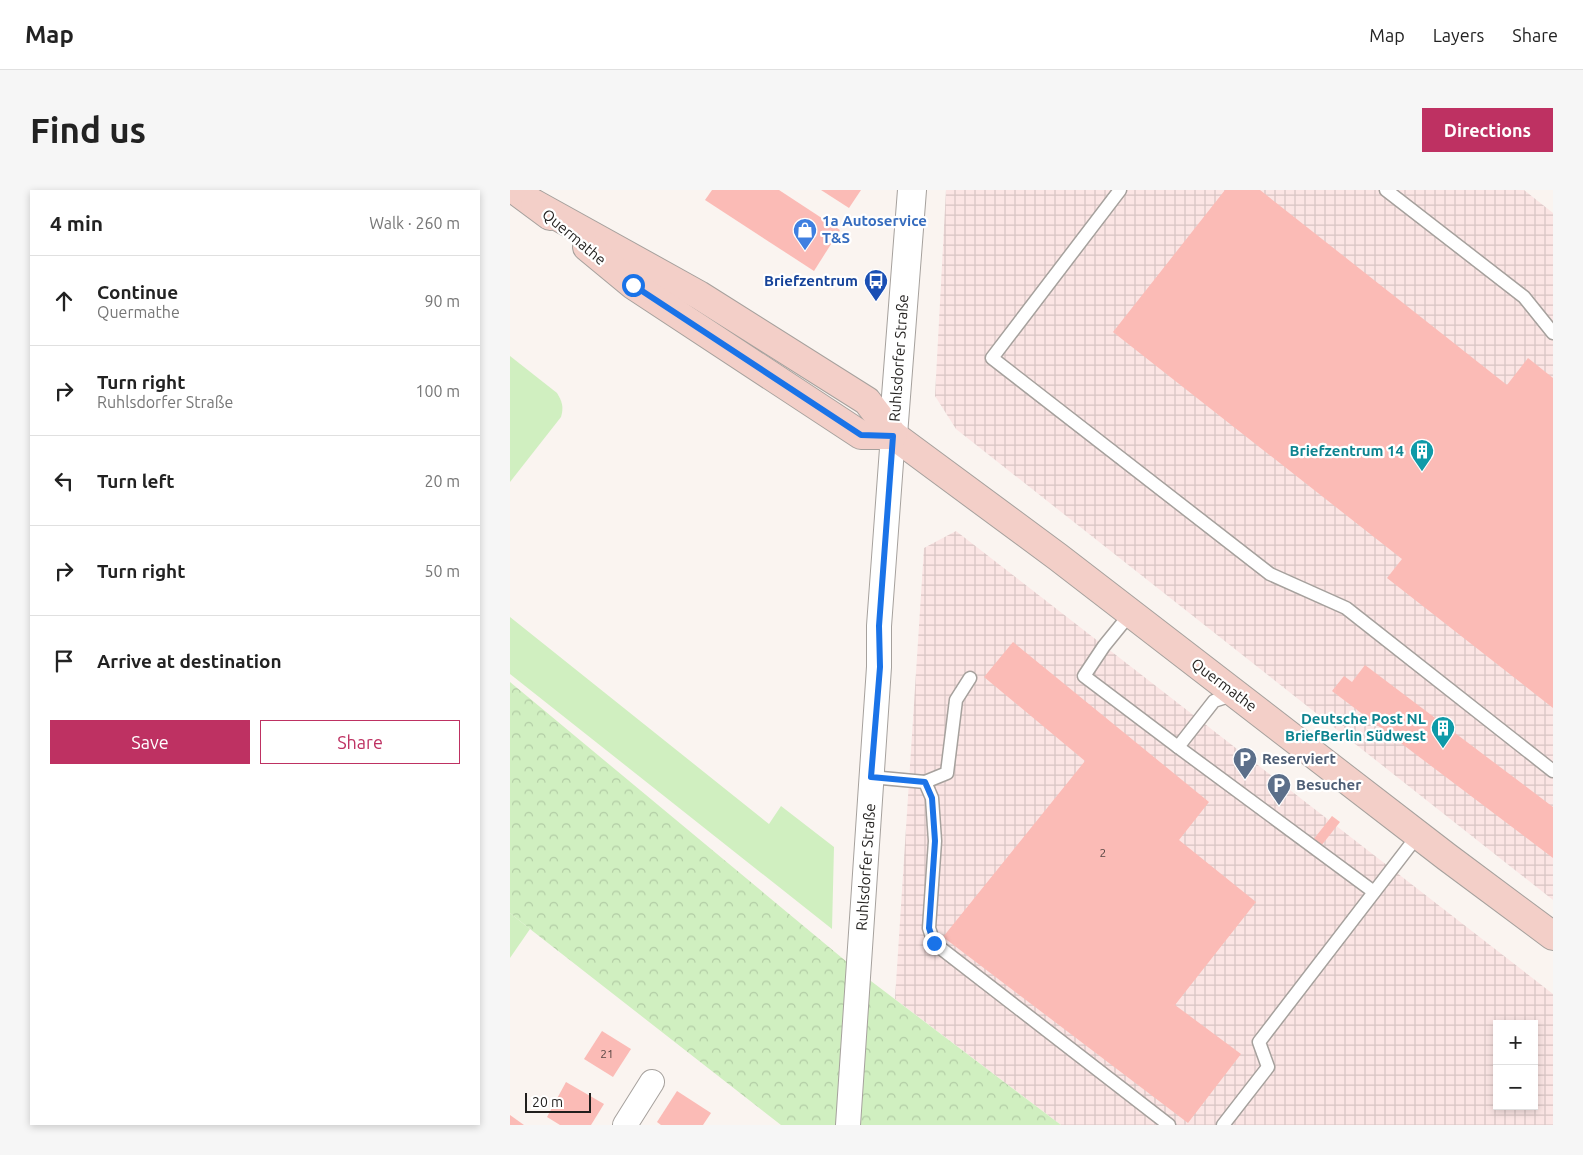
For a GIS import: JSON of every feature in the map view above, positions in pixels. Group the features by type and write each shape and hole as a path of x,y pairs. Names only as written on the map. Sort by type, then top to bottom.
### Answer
{"main road":[{"name":"Quermathe","path":"525,197 699,295 867,401 893,436 1058,557 1553,936"}],"street":[{"name":"Ruhlsdorfer Straße","path":"848,1125 880,667 879,626 912,190"},
{"path":"625,1125 652,1082"}],"lane":[{"path":"1120,190 992,358 1270,574 1346,608 1553,771"},
{"path":"1386,190 1524,297 1553,333"},
{"path":"1130,614 1104,646 1084,676 1178,748 1374,892"},
{"path":"871,777 925,782 947,773 956,700 970,678"},
{"path":"1178,748 1214,701 1235,694"},
{"path":"925,782 932,798 935,841 929,928 934,943 1169,1125"},
{"path":"1223,1125 1268,1067 1260,1042 1418,834"}],"shaded area":[{"path":"946,190 1524,190 1553,213 1553,900 956,429 935,396"},
{"path":"956,531 1553,994 1553,1125 1061,1125 895,999 924,548"}],"green space":[{"path":"510,356 557,393 561,401 562,413 561,417 510,482"},
{"path":"510,617 769,824 781,806 834,847 832,929 510,674"},
{"path":"510,682 859,972 1061,1125 781,1125 510,913"},
{"path":"510,913 530,929 510,958"}],"building":[{"name":"1a Autoservice T&S","path":"712,190 779,190 840,230 814,271 705,200"},
{"path":"821,190 861,190 849,208"},
{"name":"Briefzentrum 14","path":"1225,190 1260,190 1507,385 1528,358 1553,378 1553,708 1387,578 1402,559 1113,332"},
{"path":"1013,642 1209,802 1179,840 1256,902 1175,1005 1241,1054 1188,1123 943,937 1085,761 984,677"},
{"name":"Deutsche Post NL BriefBerlin Südwest","path":"1365,665 1553,807 1553,858 1332,691 1344,676 1352,682"},
{"path":"1332,816 1340,822 1321,846 1313,840"},
{"path":"602,1031 631,1049 613,1077 584,1059"},
{"path":"566,1082 604,1104 591,1125 560,1125 547,1117"},
{"path":"677,1091 711,1113 703,1125 661,1125 657,1122"},
{"path":"510,1115 524,1125 510,1125"}],"place":[{"name":"1a Autoservice T&S","path":"805,251"},
{"name":"Briefzentrum","path":"876,302"},
{"name":"Briefzentrum 14","path":"1422,472"},
{"name":"Deutsche Post NL BriefBerlin Südwest","path":"1443,749"},
{"name":"Reserviert","path":"1245,780"},
{"name":"Besucher","path":"1279,806"}],"route":[{"path":"633,285 861,435 893,436 879,626 880,667 871,777 925,782 932,798 935,841 929,928 934,943"}]}
